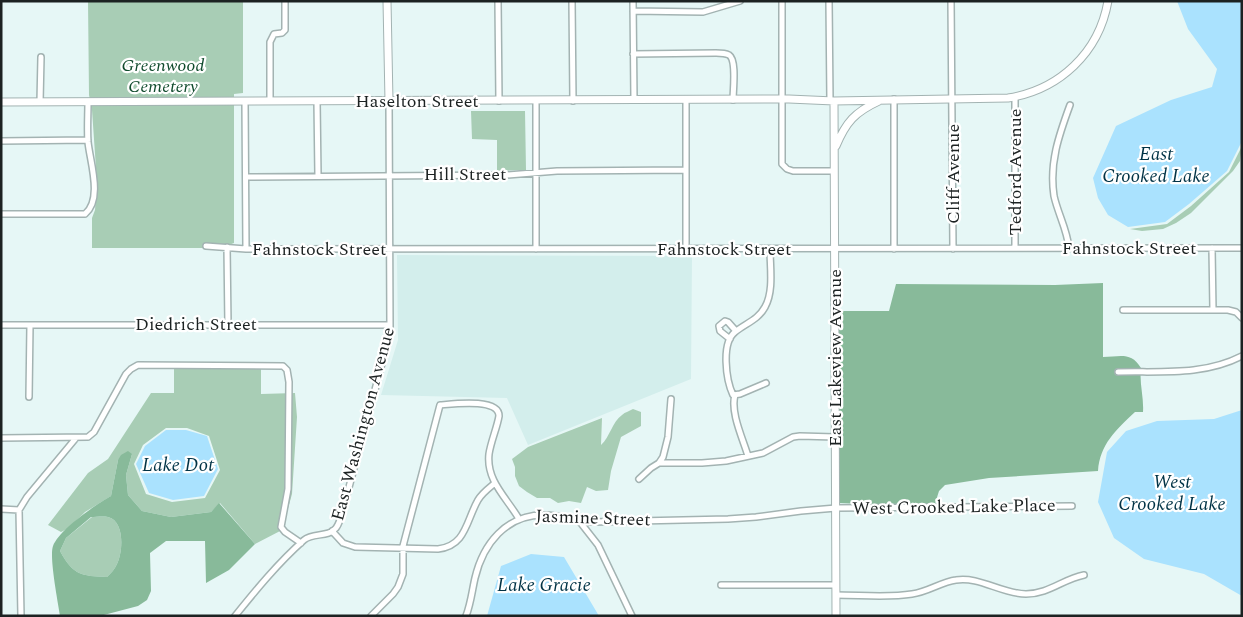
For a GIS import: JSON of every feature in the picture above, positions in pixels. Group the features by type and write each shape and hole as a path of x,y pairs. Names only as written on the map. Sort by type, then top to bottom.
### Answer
{"street":[{"path":"270,101 270,42 274,34 282,33 285,30 285,1"},
{"name":"East Washington Avenue","path":"235,616 267,578 301,543 312,535 328,534 337,526 388,341 390,326 390,175 387,1"},
{"path":"498,1 499,101"},
{"path":"572,1 574,101"},
{"path":"633,1 634,100"},
{"path":"633,11 703,12 740,1"},
{"path":"782,1 782,161 784,167 793,171 834,171"},
{"name":"East Lakeview Avenue","path":"829,1 834,151 836,616"},
{"name":"Cliff Avenue","path":"951,1 953,249"},
{"name":"Haselton Street","path":"1,102 782,99 832,101 1015,96 1034,92 1058,80 1074,66 1095,39 1108,1"},
{"path":"633,54 727,54 734,63 733,100"},
{"path":"40,102 41,57"},
{"name":"Tedford Avenue","path":"1015,96 1015,248"},
{"path":"834,151 842,132 850,120 862,110 883,99"},
{"path":"894,99 894,249"},
{"path":"686,100 686,249"},
{"path":"317,101 318,176"},
{"path":"536,101 536,249"},
{"path":"1,214 85,214 89,210 94,202 94,186 88,140 88,102"},
{"path":"245,102 246,249"},
{"path":"1069,248 1066,230 1054,195 1053,159 1070,105"},
{"path":"1,141 88,140"},
{"name":"Hill Street","path":"246,177 508,175 536,172 685,170"},
{"name":"Fahnstock Street","path":"206,246 246,249 1242,248"},
{"path":"227,247 228,325"},
{"path":"1212,248 1213,310"},
{"path":"735,395 732,393 726,351 730,339 736,331 758,317 767,303 770,288 770,249"},
{"path":"1123,310 1233,310 1242,318"},
{"path":"730,339 720,331 719,326 721,323 728,322 736,331"},
{"path":"30,324 30,397"},
{"name":"Diedrich Street","path":"1,325 390,326"},
{"path":"1118,372 1188,372 1212,368 1242,356"},
{"path":"1,438 88,437 94,432 126,374 133,367 143,365 283,366 287,370 289,382 289,476 281,527 301,543"},
{"path":"735,395 766,383"},
{"path":"735,395 733,404 735,414 748,456"},
{"path":"659,463 666,449 671,399"},
{"name":"Jasmine Street","path":"403,548 440,405 450,404 485,404 496,407 498,410 499,416 489,454 490,470 495,483 520,519 543,514 562,516 580,522 728,519 756,518 836,508"},
{"path":"638,479 659,463 710,462 763,453 793,437 835,437"},
{"path":"20,616 19,510 27,497 76,438"},
{"path":"332,531 343,543 355,547 438,549 450,547 455,544 462,534 479,498 495,483"},
{"name":"West Crooked Lake Place","path":"836,508 1072,506"},
{"path":"1,509 19,510"},
{"path":"466,616 473,594 475,578 486,548 502,529 520,519"},
{"path":"580,522 598,545 632,616"},
{"path":"371,616 393,594 404,574 403,548"},
{"path":"836,596 912,594 932,589 949,581 961,579 979,582 1010,592 1028,594 1050,589 1084,575"},
{"path":"721,585 836,585"}],"shaded area":[{"path":"397,255 692,256 691,379 528,445 507,398 381,395 398,340"}],"green space":[{"name":"Greenwood Cemetery","path":"88,1 243,1 243,93 234,94 234,243 221,248 92,248 92,218 95,210 97,183 92,110 89,95"},
{"path":"471,111 525,111 526,170 497,171 497,140 472,139"},
{"path":"1242,146 1240,161 1233,171 1191,213 1163,229 1142,231 1130,229 1167,224 1191,206 1229,172"},
{"path":"1103,283 1103,357 1129,357 1141,368 1143,412 1135,412 1110,438 1099,461 1098,471 989,478 945,485 939,491 934,507 839,503 838,325 840,311 889,311 896,284 1055,285"},
{"path":"174,363 261,363 261,394 295,393 297,417 292,494 282,530 255,544 220,503 211,512 171,517 142,511 128,495 126,475 132,454 118,460 111,496 85,512 69,528 61,532 48,525 88,473 108,459 151,393 174,393","holes":["166,428 187,428 209,436 220,470 205,498 172,502 146,494 134,464 143,445"]},
{"path":"633,409 641,412 641,426 621,437 611,471 608,490 596,491 587,487 581,503 569,501 558,503 550,498 537,498 519,486 512,459 528,447 602,418 601,445 619,418"},
{"path":"128,451 132,454 126,475 128,495 142,511 171,517 211,512 219,503 255,544 229,570 206,583 205,541 166,541 150,553 151,591 147,600 138,606 100,616 60,616 53,569 53,546 62,533 70,526 111,496 118,460 121,455","holes":["91,517 108,517 114,520 120,530 121,552 115,568 107,577 79,573 69,565 60,551 66,538"]},
{"path":"92,517 108,517 114,520 120,530 121,552 115,568 107,577 79,573 69,565 60,551 66,538"}],"water":[{"name":"East Crooked Lake","path":"1177,1 1242,1 1242,141 1227,171 1189,204 1165,222 1128,227 1108,215 1098,198 1093,178 1116,126 1171,100 1212,87 1217,69 1188,29"},
{"name":"West Crooked Lake","path":"1242,410 1242,596 1204,574 1144,559 1114,538 1098,502 1107,452 1126,431 1157,421 1214,419"},
{"name":"Lake Dot","path":"166,430 186,430 207,436 218,469 204,496 173,500 149,493 136,464 145,446"},
{"name":"Lake Gracie","path":"531,554 564,557 599,616 487,616 501,566"}]}
